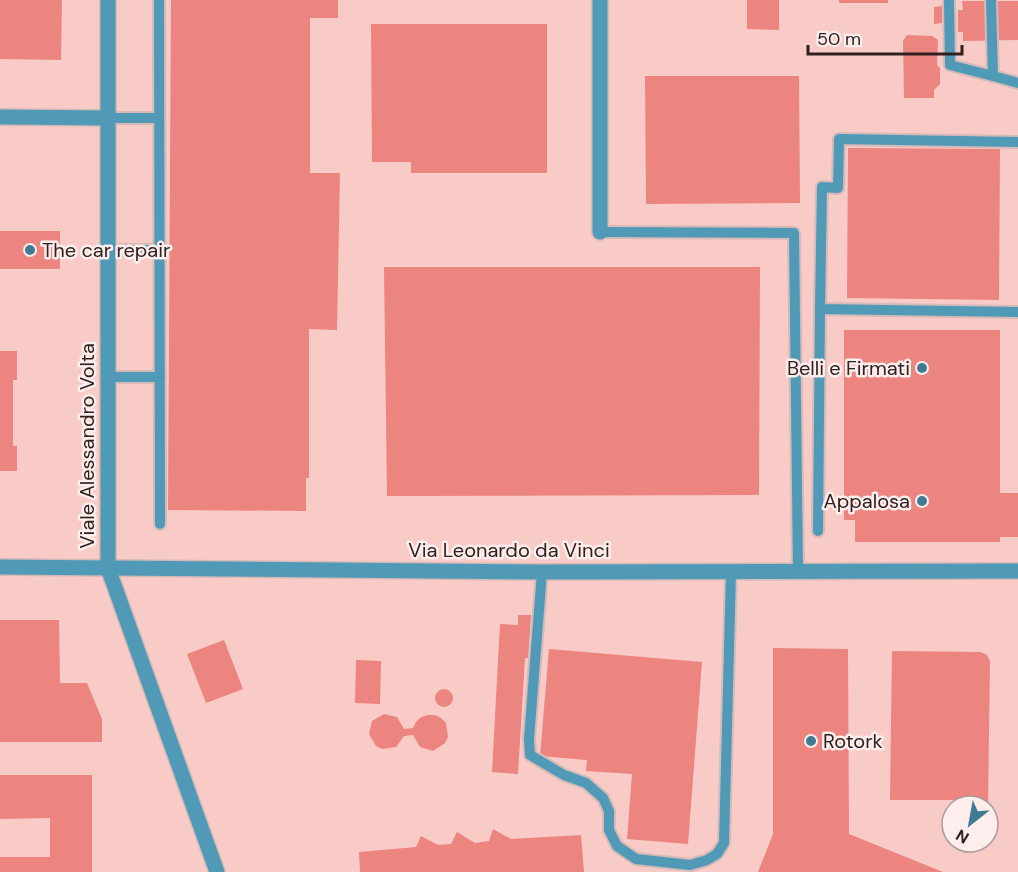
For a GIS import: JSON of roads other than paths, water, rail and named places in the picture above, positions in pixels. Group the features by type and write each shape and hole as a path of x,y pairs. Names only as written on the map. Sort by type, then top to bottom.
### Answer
{"street":[{"name":"Viale Alessandro Volta","path":"108,0 108,568 217,872"},
{"path":"600,0 600,232"},
{"path":"0,117 109,118"},
{"name":"Via Leonardo da Vinci","path":"0,567 542,572 1018,571"}],"lane":[{"path":"159,0 160,524"},
{"path":"949,0 950,65 1018,83"},
{"path":"991,0 993,76"},
{"path":"109,118 159,118"},
{"path":"818,531 822,188 838,188 839,139 1018,142"},
{"path":"600,232 794,233 798,572"},
{"path":"109,250 159,250"},
{"path":"820,309 1018,312"},
{"path":"108,377 160,377"},
{"path":"542,572 529,739 530,755 564,775 586,783 603,798 609,811 609,830 617,846 626,853 636,859 690,865 717,854 724,843 731,572"}],"place":[{"name":"The car repair","path":"30,250"},
{"name":"Belli e Firmati","path":"922,368"},
{"name":"Appalosa","path":"922,501"},
{"name":"Rotork","path":"811,741"}]}
